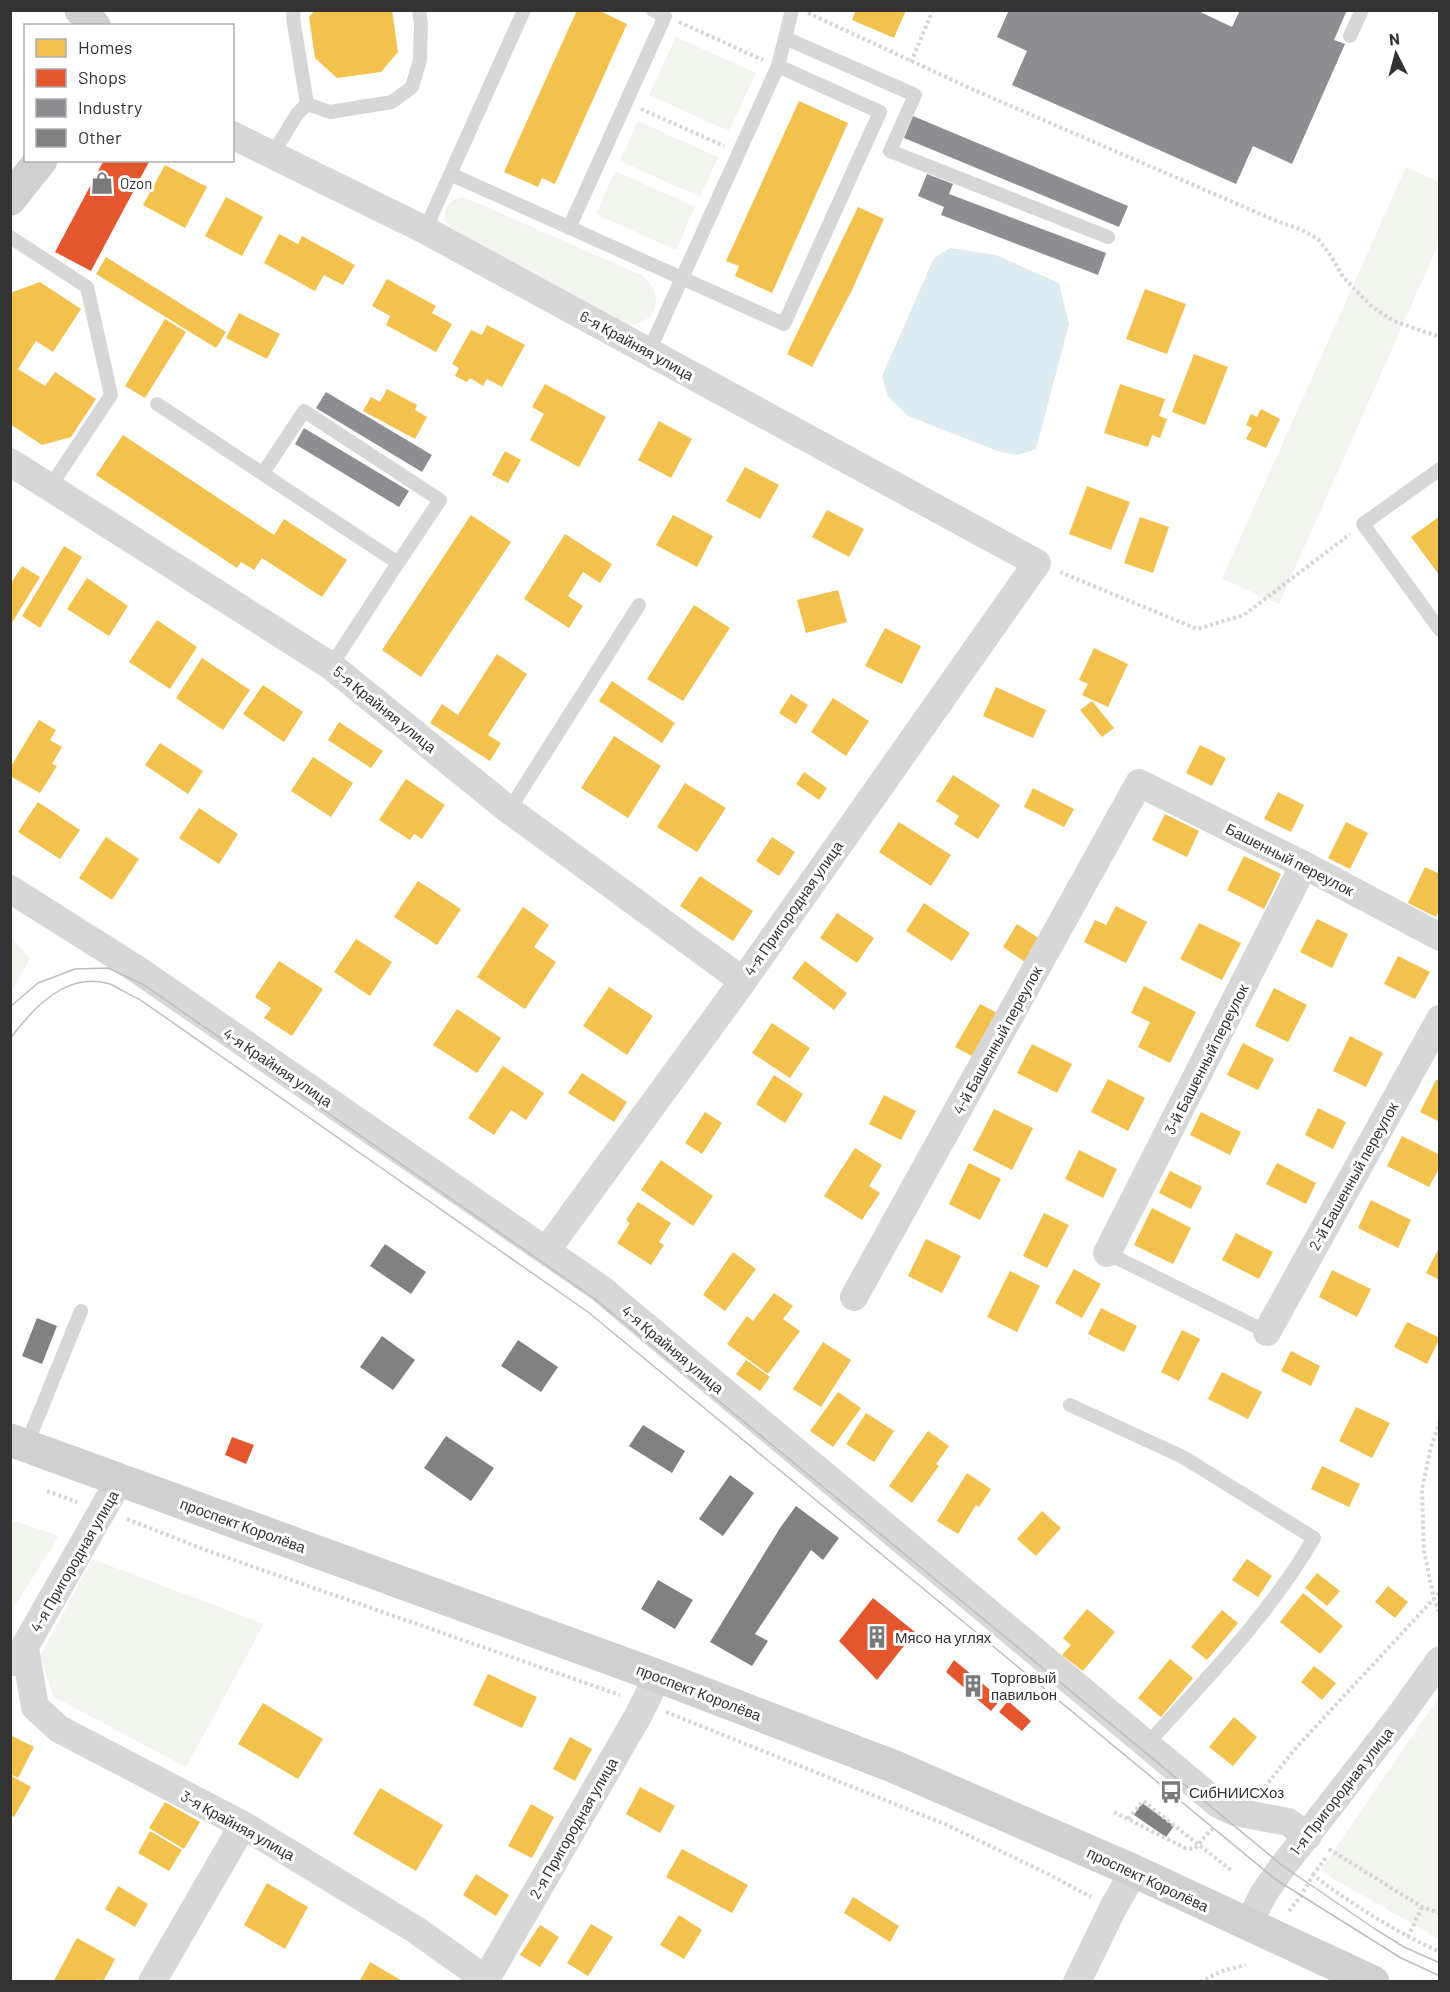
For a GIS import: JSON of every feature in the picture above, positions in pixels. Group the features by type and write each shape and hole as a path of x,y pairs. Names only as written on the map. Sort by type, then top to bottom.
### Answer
{"main road":[{"path":"81,10 92,24"},
{"path":"10,199 38,162"},
{"name":"проспект Королёва","path":"18,1443 119,1480 651,1690 895,1767 1134,1871 1373,1982"}],"street":[{"name":"6-я Крайняя улица","path":"234,136 425,230 1037,563"},
{"name":"5-я Крайняя улица","path":"10,462 331,666 509,810 743,981"},
{"name":"4-я Пригородная улица","path":"546,1251 743,981 1037,563"},
{"name":"Башенный переулок","path":"1139,783 1440,937"},
{"name":"4-й Башенный переулок","path":"854,1297 1139,783"},
{"name":"3-й Башенный переулок","path":"1107,1253 1304,866"},
{"name":"4-я Крайняя улица","path":"10,889 135,969 600,1288 1218,1804 1238,1813 1288,1822 1308,1836"},
{"name":"2-й Башенный переулок","path":"1267,1332 1440,1019"},
{"name":"4-я Пригородная улица","path":"10,1672 119,1480"},
{"name":"3-я Крайняя улица","path":"25,1647 35,1707 59,1729 243,1824 416,1930 455,1972 487,1980"},
{"name":"1-я Пригородная улица","path":"1248,1925 1282,1866 1308,1836 1440,1660"},
{"name":"2-я Пригородная улица","path":"487,1980 651,1690"},
{"path":"152,1982 243,1824"},
{"path":"1077,1982 1134,1871"}],"lane":[{"path":"294,10 293,18 307,104"},
{"path":"307,104 330,112 392,102 412,87 420,60 422,23 419,10"},
{"path":"425,230 524,10"},
{"path":"649,351 778,66 792,10"},
{"path":"1350,36 1362,10"},
{"path":"569,228 626,102 659,13"},
{"path":"785,38 915,95 890,151 1108,237"},
{"path":"450,174 784,324 880,112 778,66"},
{"path":"272,155 297,114 307,104"},
{"path":"10,237 87,287 111,395 50,487"},
{"path":"157,404 398,563"},
{"path":"263,473 304,411 440,500 331,666"},
{"path":"1440,469 1363,524 1440,630"},
{"path":"509,810 639,604"},
{"path":"1107,1253 1267,1332"},
{"path":"18,1443 81,1311"},
{"path":"1070,1405 1183,1457 1314,1538 1283,1586 1241,1640 1147,1744"}],"path":[{"path":"802,10 911,62 1279,222 1300,229 1318,239 1343,277 1372,307 1394,321 1440,337"},
{"path":"911,62 933,10"},
{"path":"659,13 778,66"},
{"path":"626,102 739,153"},
{"path":"1037,563 1197,629 1244,615 1363,524"},
{"path":"1440,1420 1431,1447 1422,1489 1424,1551 1434,1599 1440,1614"},
{"path":"47,1491 208,1551 651,1690 946,1825 1113,1908"},
{"path":"1114,1812 1185,1848 1194,1849 1207,1832 1255,1800 1294,1750 1440,1592"},
{"path":"1128,1819 1143,1801 1232,1871"},
{"path":"1308,1836 1422,1908 1440,1913"},
{"path":"1289,1911 1313,1875 1353,1905 1408,1937 1440,1952"},
{"path":"1408,1937 1422,1908"},
{"path":"1200,1982 1222,1971 1246,1965"}],"shaded area":[{"path":"676,37 756,73 729,131 649,95"},
{"path":"638,121 718,157 700,197 620,161"},
{"path":"1406,167 1439,182 1439,243 1279,604 1222,579"},
{"path":"615,171 695,207 676,250 596,214"},
{"path":"464,197 641,275 654,290 656,298 653,313 639,323 628,325 454,232 446,221 446,210 451,202"},
{"path":"950,248 996,255 1059,283 1069,324 1036,449 1018,455 1000,452 908,416 888,397 882,376 934,258"},
{"path":"11,937 30,959 11,992"},
{"path":"10,1520 59,1536 11,1612"},
{"path":"92,1559 264,1624 186,1767 54,1697 40,1656"},
{"path":"1439,1697 1439,1939 1320,1871"}],"building: Homes":[{"path":"315,10 392,10 398,52 381,72 337,78 315,58 309,17"},
{"path":"577,10 598,10 627,24 555,184 542,178 538,187 504,172"},
{"path":"856,10 906,10 894,38 852,20"},
{"path":"799,101 848,123 772,293 735,276 739,266 726,261"},
{"path":"165,165 207,187 185,228 143,205"},
{"path":"226,197 263,217 242,256 205,236"},
{"path":"858,207 884,219 851,292 812,367 787,354"},
{"path":"279,234 298,244 302,236 355,265 343,285 324,275 315,291 264,263"},
{"path":"106,257 226,332 216,348 96,274"},
{"path":"387,279 436,306 432,313 452,324 436,352 386,325 390,316 372,306"},
{"path":"40,282 81,309 53,352 36,341 18,369 45,386 55,372 96,399 71,437 42,445 10,424 10,293"},
{"path":"1145,289 1186,304 1167,354 1126,339"},
{"path":"239,313 280,334 267,359 226,338"},
{"path":"165,319 186,332 145,398 125,386"},
{"path":"487,325 525,345 502,387 487,379 483,386 470,378 467,382 455,376 459,368 452,364 471,330 482,335"},
{"path":"1194,354 1228,367 1205,425 1172,412"},
{"path":"545,384 606,417 579,467 530,440 544,414 532,407"},
{"path":"1120,384 1165,399 1159,416 1167,419 1160,438 1152,435 1148,447 1104,433"},
{"path":"387,389 417,405 415,410 427,417 415,439 363,411 371,397 380,402"},
{"path":"1261,409 1280,419 1266,448 1246,439 1252,428 1246,425 1251,414 1257,417"},
{"path":"659,421 692,439 671,478 638,460"},
{"path":"123,435 274,535 284,519 347,560 322,597 262,558 254,570 241,562 237,568 96,475"},
{"path":"505,451 521,460 508,483 492,475"},
{"path":"745,467 779,485 760,519 726,501"},
{"path":"1087,486 1130,502 1111,550 1069,534"},
{"path":"827,510 864,529 849,557 812,537"},
{"path":"471,515 511,542 421,677 382,650"},
{"path":"673,515 713,536 697,567 656,545"},
{"path":"1440,516 1440,576 1411,537"},
{"path":"1140,517 1169,527 1153,573 1124,563"},
{"path":"565,534 612,564 600,583 583,572 568,596 583,606 569,628 524,599"},
{"path":"64,546 82,557 40,628 22,616"},
{"path":"22,566 40,577 10,626 10,585"},
{"path":"87,578 128,606 109,636 67,609"},
{"path":"838,590 847,622 806,633 797,600"},
{"path":"694,605 730,628 683,701 647,679"},
{"path":"157,620 197,647 170,689 129,662"},
{"path":"885,628 921,646 902,684 865,666"},
{"path":"1094,648 1128,664 1108,707 1082,695 1088,684 1079,680"},
{"path":"497,654 527,674 488,735 501,743 490,761 430,723 442,704 458,715"},
{"path":"202,658 250,690 223,730 176,698"},
{"path":"612,681 675,723 662,743 599,701"},
{"path":"263,685 303,712 284,742 243,714"},
{"path":"996,687 1046,710 1033,738 983,716"},
{"path":"791,694 808,705 796,724 779,713"},
{"path":"833,698 869,721 846,756 811,732"},
{"path":"1092,701 1114,728 1102,737 1080,710"},
{"path":"39,720 56,730 50,740 62,747 52,764 57,766 40,793 10,776 10,768"},
{"path":"339,722 383,751 371,768 328,740"},
{"path":"614,736 661,766 628,818 581,788"},
{"path":"160,743 203,771 188,794 145,765"},
{"path":"1200,745 1226,758 1212,786 1186,773"},
{"path":"313,757 353,783 331,817 291,791"},
{"path":"804,772 827,788 819,800 796,784"},
{"path":"953,775 1000,805 978,839 954,824 959,816 936,801"},
{"path":"406,779 445,805 422,839 414,834 410,840 379,820"},
{"path":"685,783 726,808 697,852 657,827"},
{"path":"1033,788 1074,809 1064,827 1024,807"},
{"path":"1278,792 1304,805 1291,832 1264,819"},
{"path":"38,802 80,830 60,859 18,832"},
{"path":"199,808 238,834 219,864 179,838"},
{"path":"1165,814 1199,831 1187,857 1152,840"},
{"path":"899,822 951,855 931,886 879,852"},
{"path":"1346,822 1368,833 1350,869 1328,858"},
{"path":"106,837 139,859 112,900 79,878"},
{"path":"772,837 795,852 779,876 756,861"},
{"path":"1244,856 1281,874 1264,909 1227,890"},
{"path":"1425,867 1440,874 1440,909 1436,917 1408,903"},
{"path":"700,876 753,911 733,941 680,906"},
{"path":"418,881 461,909 437,945 394,917"},
{"path":"924,903 970,933 952,961 906,931"},
{"path":"1116,906 1147,922 1126,963 1084,942 1095,920 1106,925"},
{"path":"523,907 549,925 534,947 556,962 525,1009 477,977"},
{"path":"837,913 874,938 857,963 820,938"},
{"path":"1317,919 1348,934 1332,968 1300,952"},
{"path":"1199,923 1241,943 1222,980 1180,959"},
{"path":"1017,924 1040,939 1025,962 1003,947"},
{"path":"356,939 392,962 370,996 334,972"},
{"path":"1398,956 1430,972 1415,999 1384,984"},
{"path":"279,961 323,989 292,1036 264,1018 271,1008 255,997"},
{"path":"805,961 847,993 834,1010 792,978"},
{"path":"1144,986 1196,1012 1170,1063 1138,1047 1150,1022 1131,1013"},
{"path":"609,987 653,1016 627,1055 583,1026"},
{"path":"1274,988 1307,1005 1288,1042 1255,1026"},
{"path":"980,1004 997,1013 972,1056 955,1047"},
{"path":"457,1009 501,1038 477,1073 433,1045"},
{"path":"772,1023 810,1048 790,1078 752,1053"},
{"path":"1350,1036 1383,1053 1366,1087 1333,1071"},
{"path":"1243,1043 1274,1059 1258,1090 1227,1075"},
{"path":"1032,1044 1072,1064 1057,1093 1017,1073"},
{"path":"503,1066 544,1093 526,1120 511,1110 494,1135 468,1118"},
{"path":"582,1073 627,1102 614,1122 568,1093"},
{"path":"774,1075 803,1094 785,1123 756,1104"},
{"path":"1108,1079 1145,1098 1128,1131 1091,1112"},
{"path":"1436,1080 1440,1081 1440,1122 1420,1112"},
{"path":"884,1095 916,1111 901,1140 869,1124"},
{"path":"1318,1108 1346,1122 1333,1149 1305,1135"},
{"path":"994,1109 1033,1128 1012,1170 973,1150"},
{"path":"705,1112 722,1123 702,1154 685,1143"},
{"path":"1201,1112 1241,1132 1230,1155 1190,1135"},
{"path":"1402,1136 1440,1155 1440,1167 1429,1187 1387,1166"},
{"path":"855,1148 882,1165 869,1186 880,1193 862,1220 824,1196"},
{"path":"1079,1150 1117,1169 1103,1198 1065,1179"},
{"path":"661,1160 713,1196 693,1226 641,1190"},
{"path":"969,1163 1001,1179 980,1220 949,1204"},
{"path":"1277,1163 1316,1183 1306,1204 1266,1184"},
{"path":"1170,1171 1202,1187 1191,1209 1159,1193"},
{"path":"1371,1200 1411,1220 1398,1248 1358,1228"},
{"path":"638,1202 671,1223 659,1242 664,1245 651,1265 617,1243 630,1223 626,1220"},
{"path":"1152,1208 1191,1228 1173,1264 1134,1245"},
{"path":"1044,1213 1069,1225 1047,1268 1023,1256"},
{"path":"1236,1233 1273,1252 1259,1279 1222,1260"},
{"path":"926,1239 961,1256 942,1293 908,1276"},
{"path":"1440,1246 1440,1280 1426,1273"},
{"path":"733,1252 756,1269 725,1311 703,1295"},
{"path":"1074,1269 1101,1284 1082,1318 1055,1303"},
{"path":"1332,1270 1371,1289 1357,1317 1319,1297"},
{"path":"1010,1271 1040,1286 1017,1332 987,1317"},
{"path":"774,1293 793,1306 783,1319 800,1331 768,1374 727,1344 747,1316 753,1321"},
{"path":"1101,1308 1137,1326 1124,1352 1088,1334"},
{"path":"1407,1322 1440,1338 1427,1364 1394,1347"},
{"path":"1182,1330 1200,1339 1179,1381 1161,1372"},
{"path":"823,1342 851,1360 821,1407 793,1389"},
{"path":"1291,1351 1320,1366 1311,1386 1281,1371"},
{"path":"746,1360 770,1377 760,1391 736,1374"},
{"path":"1222,1372 1262,1392 1248,1419 1208,1399"},
{"path":"838,1392 861,1408 833,1447 810,1431"},
{"path":"1356,1407 1390,1423 1372,1458 1339,1441"},
{"path":"866,1413 894,1431 874,1462 846,1444"},
{"path":"928,1431 949,1446 936,1464 939,1466 912,1503 889,1486"},
{"path":"1322,1466 1360,1484 1349,1507 1311,1489"},
{"path":"967,1473 991,1489 979,1507 976,1505 958,1534 937,1521"},
{"path":"1042,1511 1061,1528 1036,1556 1017,1539"},
{"path":"1247,1559 1272,1576 1258,1597 1232,1580"},
{"path":"1317,1573 1340,1591 1327,1606 1305,1588"},
{"path":"1388,1586 1408,1602 1395,1618 1375,1602"},
{"path":"1303,1593 1343,1626 1320,1654 1280,1622"},
{"path":"1087,1609 1115,1632 1083,1671 1062,1655 1071,1645 1063,1638"},
{"path":"1222,1610 1238,1623 1207,1660 1191,1647"},
{"path":"1170,1659 1193,1678 1161,1717 1138,1698"},
{"path":"1314,1666 1336,1683 1322,1700 1301,1682"},
{"path":"488,1674 537,1697 522,1728 473,1705"},
{"path":"263,1703 323,1739 298,1779 238,1744"},
{"path":"1234,1717 1257,1737 1233,1766 1209,1747"},
{"path":"10,1735 34,1747 18,1778 10,1774"},
{"path":"570,1737 592,1749 575,1781 553,1769"},
{"path":"10,1775 31,1787 14,1817 10,1815"},
{"path":"640,1787 675,1806 660,1833 626,1814"},
{"path":"380,1788 443,1825 416,1871 353,1834"},
{"path":"165,1802 200,1822 184,1849 149,1828"},
{"path":"531,1804 554,1817 532,1858 508,1846"},
{"path":"150,1831 182,1850 169,1871 138,1853"},
{"path":"682,1849 748,1885 732,1913 666,1877"},
{"path":"476,1874 509,1895 496,1916 463,1895"},
{"path":"267,1883 308,1907 285,1949 244,1925"},
{"path":"118,1886 148,1904 135,1927 105,1909"},
{"path":"853,1897 899,1926 890,1942 844,1913"},
{"path":"679,1915 702,1930 684,1959 660,1945"},
{"path":"591,1924 613,1937 588,1976 567,1963"},
{"path":"540,1925 559,1937 540,1967 520,1955"},
{"path":"77,1938 115,1959 103,1982 97,1979 96,1982 53,1982"},
{"path":"370,1962 404,1982 359,1982"}],"building: Shops":[{"path":"103,162 149,162 91,271 55,252"},
{"path":"232,1437 254,1445 246,1464 225,1455"},
{"name":"Мясо на углях","path":"873,1598 915,1632 877,1680 839,1641"},
{"name":"Торговый павильон","path":"954,1660 1001,1699 991,1711 946,1672"},
{"name":"Торговый павильон","path":"1008,1701 1031,1721 1022,1731 999,1712"}],"building: Industry":[{"path":"1009,10 1196,10 1232,27 1240,10 1347,10 1334,40 1345,44 1292,164 1253,146 1236,184 1012,85 1027,51 997,37"},
{"path":"913,116 1128,206 1119,227 904,138"},
{"path":"927,174 953,184 949,194 1106,253 1098,275 941,215 944,207 918,196"},
{"path":"326,392 432,455 422,472 316,408"},
{"path":"304,428 409,491 399,507 295,444"}],"building: Other":[{"path":"385,1244 426,1272 411,1294 370,1266"},
{"path":"37,1318 57,1326 42,1364 22,1356"},
{"path":"382,1336 415,1360 393,1390 360,1367"},
{"path":"518,1340 558,1367 541,1392 501,1366"},
{"path":"643,1425 685,1451 672,1473 629,1446"},
{"path":"446,1436 494,1468 471,1501 424,1468"},
{"path":"730,1475 754,1493 723,1536 699,1519"},
{"path":"796,1506 839,1538 823,1560 811,1550 755,1634 768,1641 752,1666 710,1642"},
{"path":"658,1580 693,1600 675,1629 641,1609"},
{"path":"1142,1803 1174,1826 1166,1837 1134,1815"}],"tram line":[{"path":"10,1007 38,983 75,969 108,968 144,985 595,1299 1283,1866 1404,1947 1440,1963"},
{"path":"10,1039 29,1016 52,995 79,983 94,981 110,984 139,999 588,1312 1275,1879 1401,1958 1440,1976"}],"place":[{"name":"Ozon","path":"102,183"},
{"name":"Мясо на углях","path":"877,1637"},
{"name":"Торговый павильон","path":"973,1686"},
{"name":"СибНИИСХоз","path":"1171,1792"}]}
